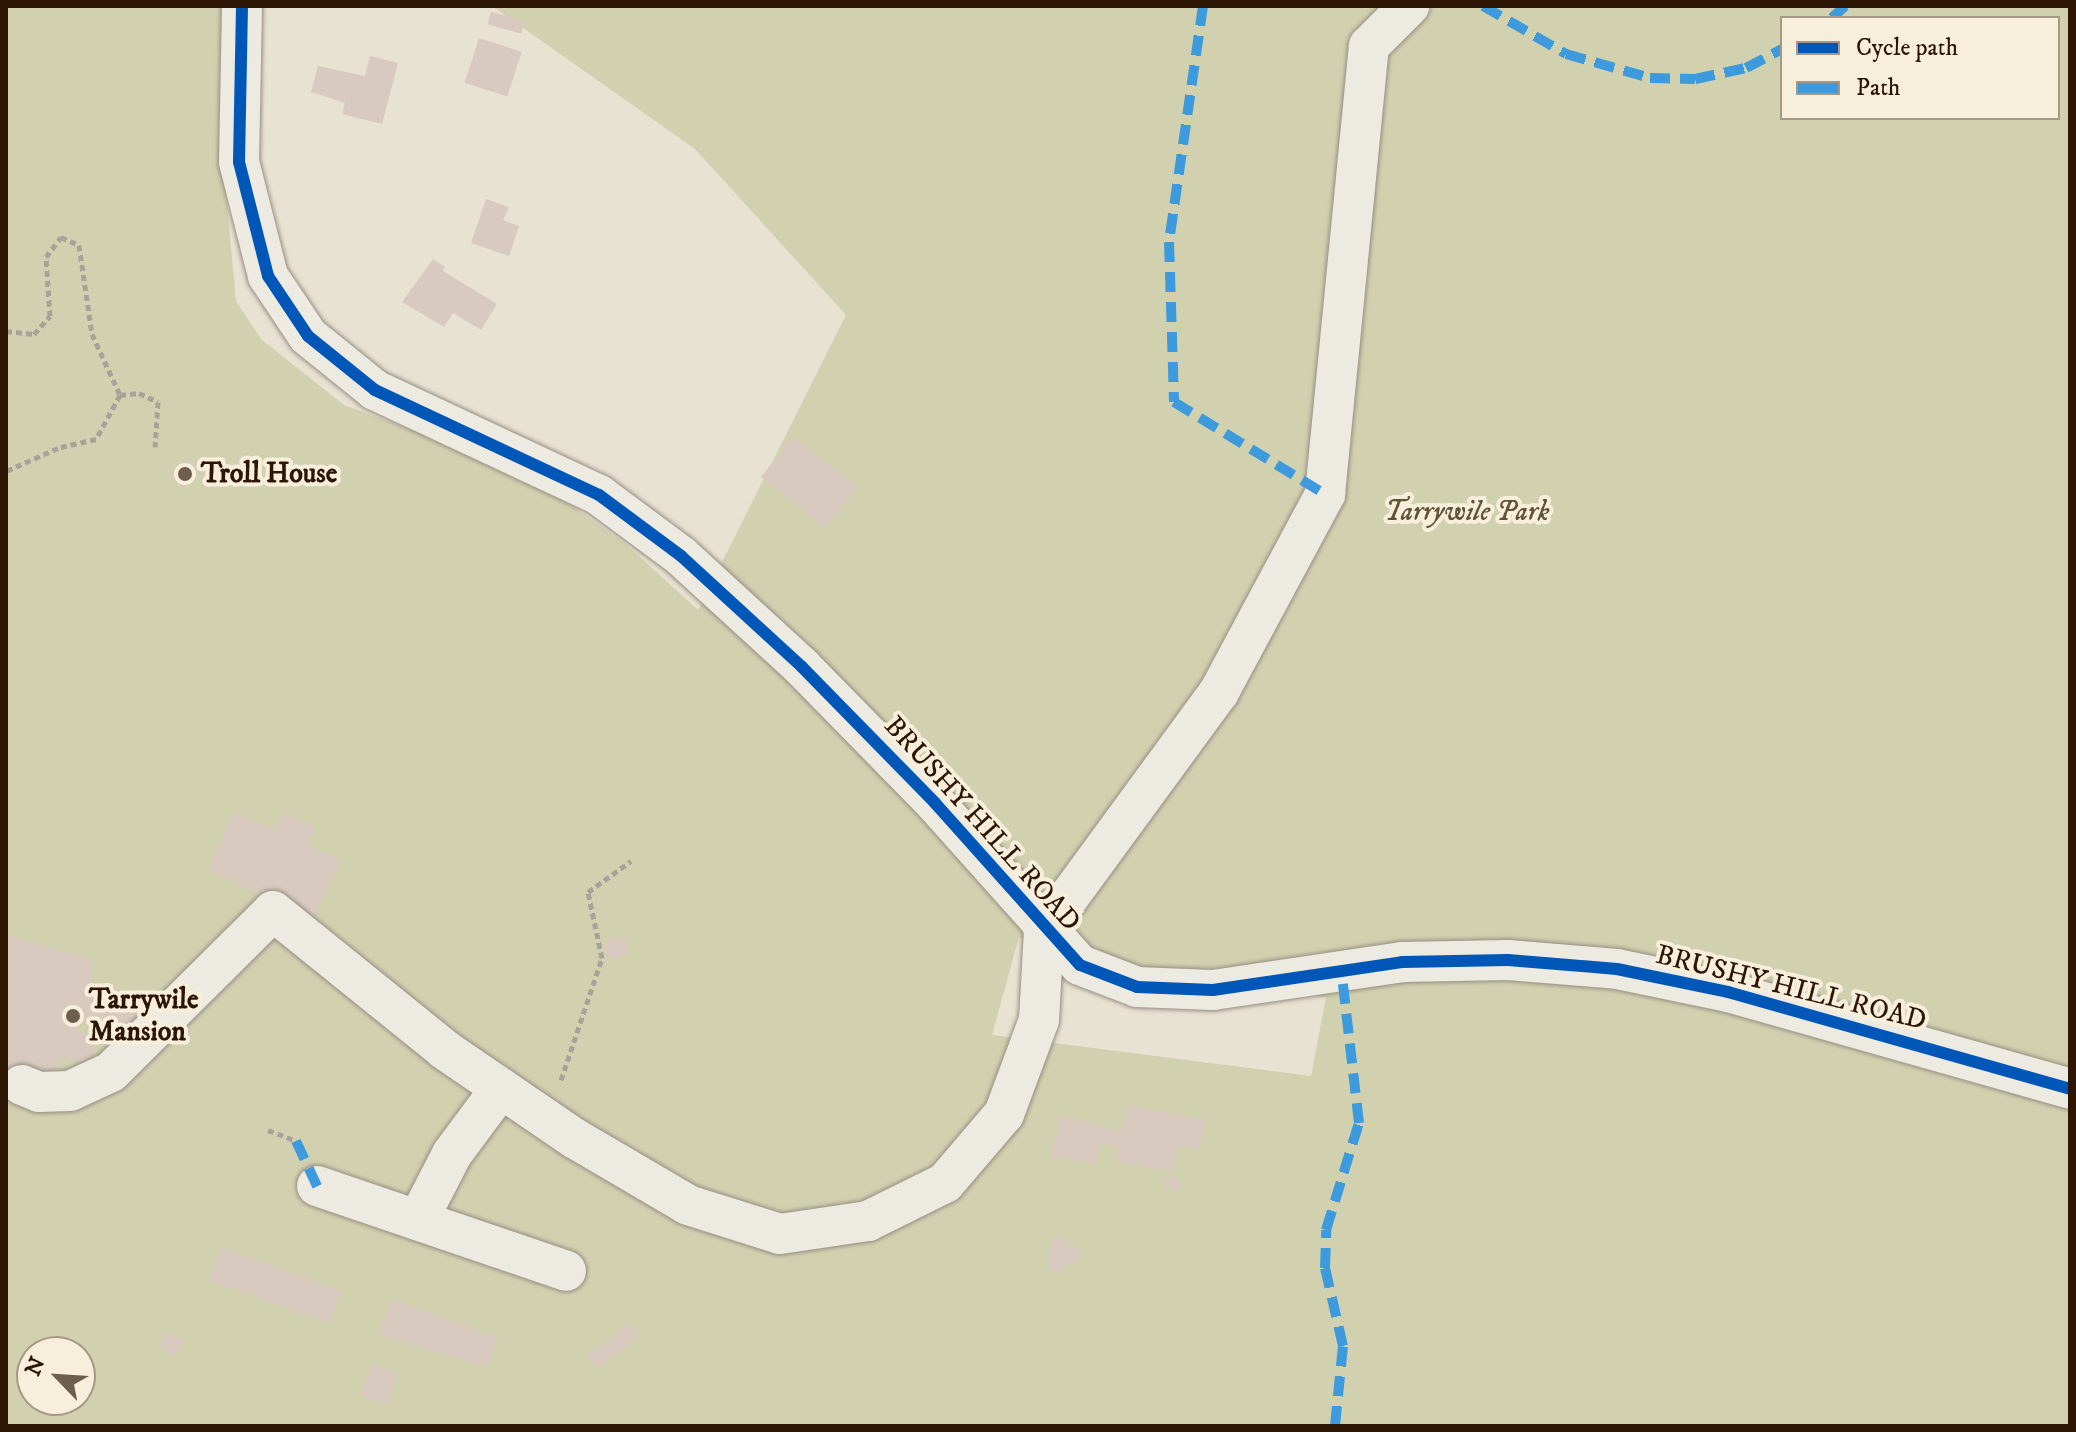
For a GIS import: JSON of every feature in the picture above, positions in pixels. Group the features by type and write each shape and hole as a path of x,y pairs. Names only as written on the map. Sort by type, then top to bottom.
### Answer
{"street":[{"name":"BRUSHY HILL ROAD","path":"242,6 239,162 268,276 308,336 375,390 599,495 681,556 802,667 924,792 1044,931 1080,965 1137,987 1213,990 1402,962 1508,960 1617,969 1728,992 2070,1089"},
{"path":"22,1085 39,1092 70,1091 111,1072 273,911 445,1050 545,1118 688,1205 780,1234 868,1221 945,1183 1004,1114 1039,1020 1044,931 1219,692 1325,494 1369,46 1409,6"},
{"path":"418,1220 452,1154 501,1088"},
{"path":"317,1186 566,1271"}],"path":[{"path":"6,331 34,334 50,316 46,257 61,237 79,245 92,334 120,395"},
{"path":"120,395 139,393 158,402 155,447"},
{"path":"6,471 96,439 120,395"},
{"path":"545,1118 602,958 588,892 631,861"},
{"path":"268,1130 296,1141"}],"green space":[{"name":"Tarrywile Park","path":"6,6 229,6 225,183 236,301 261,339 344,405 523,470 628,546 698,610 846,315 695,149 492,6 2070,6 2070,1426 6,1426","holes":["1019,937 1193,993 1326,997 1311,1076 992,1035"]}],"building":[{"path":"491,12 525,21 521,34 488,25"},
{"path":"479,38 522,52 507,97 464,83"},
{"path":"370,56 398,63 382,124 342,114 345,103 311,92 318,66 365,76"},
{"path":"486,199 509,207 503,220 519,226 509,256 471,243"},
{"path":"433,259 445,267 443,271 497,304 481,330 453,313 444,327 402,302"},
{"path":"793,436 858,486 826,527 761,477"},
{"name":"Troll House","path":"185,459 200,472 185,489 170,476"},
{"path":"234,812 276,831 284,813 315,827 307,845 341,860 314,919 208,870"},
{"name":"Tarrywile Mansion","path":"6,935 87,958 93,966 89,979 150,1003 145,1017 140,1015 136,1026 124,1021 119,1035 74,1019 72,1027 94,1038 94,1055 81,1063 61,1057 50,1077 6,1093"},
{"path":"617,937 625,940 628,948 625,956 617,959 609,956 606,948 609,940"},
{"path":"1127,1104 1205,1120 1200,1150 1178,1146 1174,1172 1116,1162 1119,1147 1100,1144 1097,1164 1052,1156 1060,1115 1122,1132"},
{"path":"1166,1176 1181,1179 1179,1190 1164,1187"},
{"path":"1051,1237 1067,1237 1066,1246 1081,1248 1080,1264 1065,1263 1064,1272 1049,1271"},
{"path":"221,1247 341,1291 329,1324 209,1280"},
{"path":"391,1299 497,1337 487,1367 379,1335"},
{"path":"629,1324 639,1337 597,1369 587,1357"},
{"path":"166,1332 183,1340 176,1356 158,1348"},
{"path":"371,1364 398,1374 387,1405 360,1395"}],"marked path":[{"path":"1203,6 1169,242 1174,402 1325,494"},
{"path":"1483,6 1566,54 1650,78 1695,79 1746,68 1780,50"},
{"path":"1834,16 1845,6"},
{"path":"1335,1426 1343,1346 1325,1268 1326,1230 1359,1123 1341,968"},
{"path":"296,1141 317,1186"}],"cycle path":[{"path":"242,6 239,162 268,276 308,336 375,390 599,495 681,556 802,667 935,803 1080,965 1137,987 1213,990 1402,962 1508,960 1617,969 1728,992 2070,1089"}],"place":[{"name":"Troll House","path":"185,474"},
{"name":"Tarrywile Mansion","path":"73,1016"}]}
